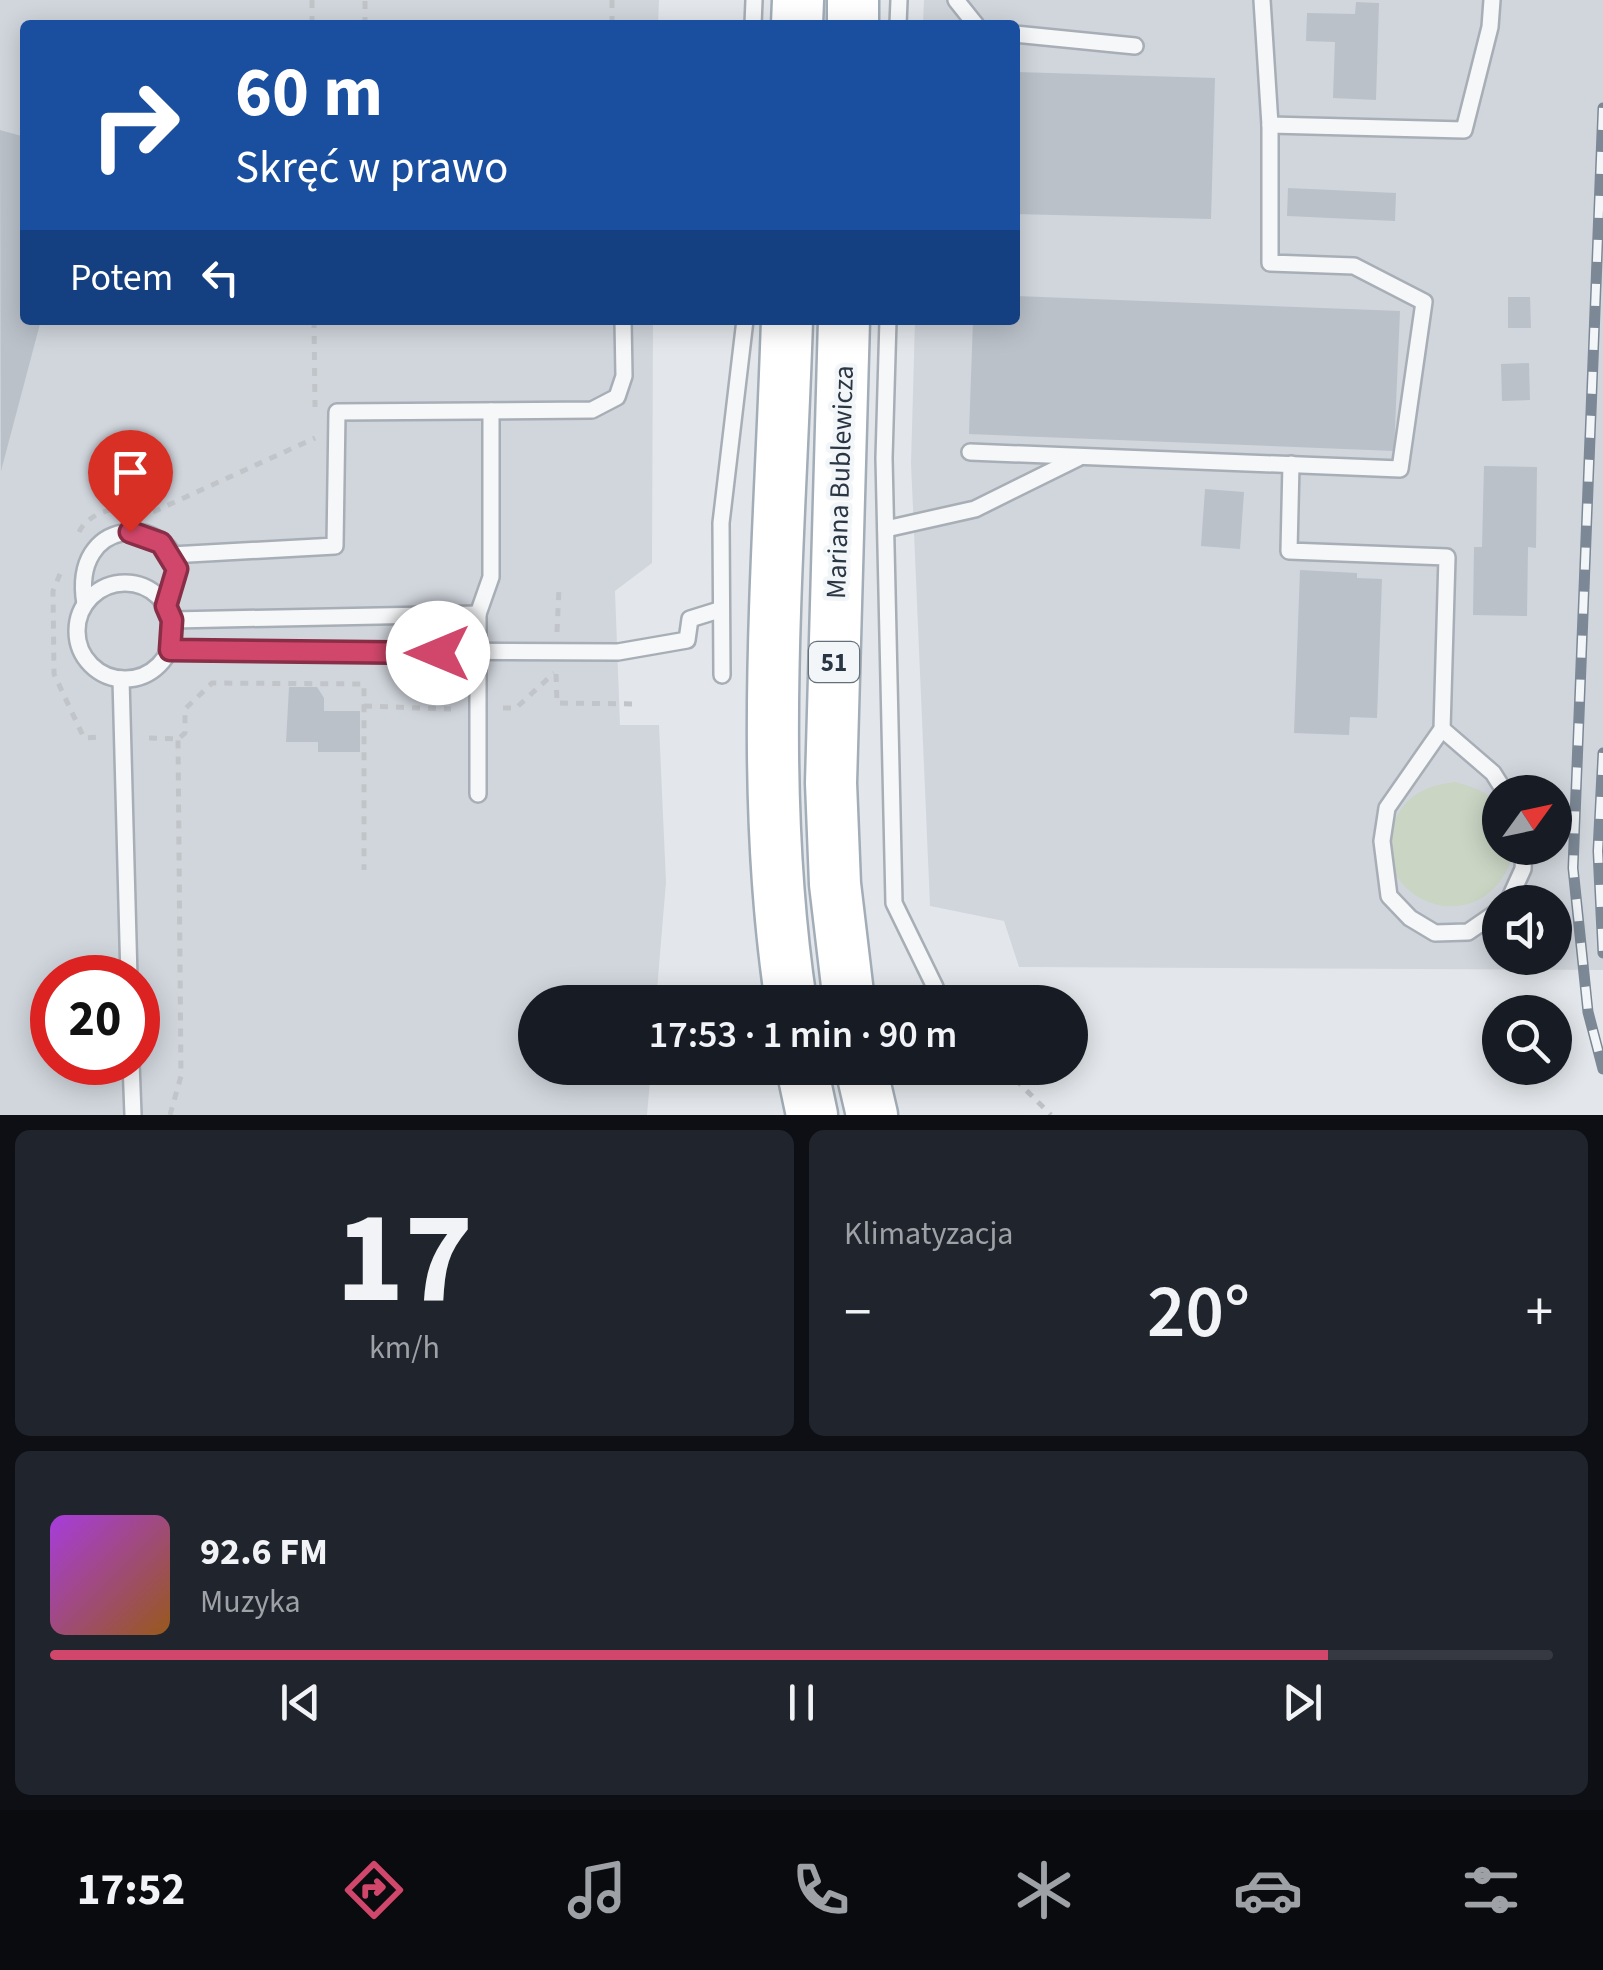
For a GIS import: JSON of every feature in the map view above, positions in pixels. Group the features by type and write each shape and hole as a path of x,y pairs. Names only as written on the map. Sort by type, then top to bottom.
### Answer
{"main road":[{"name":"Mariana Bublewicza","path":"788,325 774,780 788,985"},
{"name":"Mariana Bublewicza","path":"844,325 832,783 835,884 846,985"},
{"path":"806,1085 812,1115"},
{"path":"865,1085 872,1115"}],"lane":[{"path":"956,0 972,20"},
{"path":"970,452 1400,469 1424,302 1354,266 1270,263 1270,125 1262,0"},
{"path":"1270,125 1464,130 1490,27 1492,0"},
{"path":"1020,34 1135,46"},
{"path":"171,554 335,546 338,412 592,410 617,398 624,376 623,325"},
{"path":"722,675 721,522 744,325"},
{"path":"888,325 886,529 894,902 915,954 934,985"},
{"path":"478,794 478,614 491,577 491,411"},
{"path":"886,529 975,508 1081,456"},
{"path":"1290,464 1289,550 1447,557 1442,729 1388,808 1382,841 1389,896 1410,918 1435,933 1468,932 1482,922"},
{"path":"130,532 147,534 171,554 177,569 169,612 170,650 150,672 121,679 104,675 81,652 76,636 85,604 82,570 99,542 130,532"},
{"path":"85,604 96,592 128,582 156,594 169,612"},
{"path":"170,650 477,653 645,649 687,640 690,618 719,610"},
{"path":"169,612 478,614"},
{"path":"121,679 128,955"},
{"path":"1442,729 1494,775"},
{"path":"131,1085 132,1115"}],"path":[{"path":"556,635 558,588"},
{"path":"504,708 516,708 556,671 557,703 640,704"},
{"path":"150,738 178,738 185,733 185,709 212,683 364,684 364,870"},
{"path":"364,706 452,708"},
{"path":"170,1115 181,1076 178,738"},
{"path":"1021,1085 1050,1115"}],"shaded area":[{"path":"0,0 659,0 658,20 20,20 20,325 653,325 652,563 615,591 620,725 659,725 666,882 657,985 518,985 518,1085 650,1085 647,1115 0,1115"},
{"path":"924,0 1603,0 1603,970 1572,970 1572,885 1482,885 1482,969 1019,967 1004,921 930,906 911,463 915,325 1020,325 1020,20 923,20"}],"green space":[{"path":"1455,782 1482,792 1482,865 1508,865 1497,885 1482,885 1482,897 1477,901 1453,906 1428,902 1408,889 1393,869 1389,844 1397,816 1414,796"}],"building":[{"path":"1356,2 1379,3 1376,100 1333,98 1335,42 1306,41 1307,13 1355,14"},
{"path":"1020,72 1215,78 1211,219 1020,214"},
{"path":"0,130 20,136 20,325 40,325 1,471"},
{"path":"1288,188 1396,193 1395,221 1287,216"},
{"path":"1020,296 1400,311 1394,451 969,434 973,325 1020,325"},
{"path":"1508,297 1530,297 1531,328 1508,328"},
{"path":"1529,363 1530,400 1502,401 1501,364"},
{"path":"1484,466 1537,467 1536,548 1528,547 1527,616 1473,615 1474,547 1482,547"},
{"path":"1205,489 1244,492 1240,549 1201,546"},
{"path":"1300,570 1357,573 1357,578 1382,579 1377,718 1350,717 1349,735 1294,733"},
{"path":"289,687 317,687 324,698 324,711 360,711 360,752 318,752 318,742 286,742"}],"railway":[{"path":"1603,108 1573,868 1588,1012 1603,1069"},
{"path":"1603,753 1598,851 1603,953"}],"route":[{"path":"130,532 147,534 161,543 177,569 166,606 172,620 170,650 438,653"}]}
